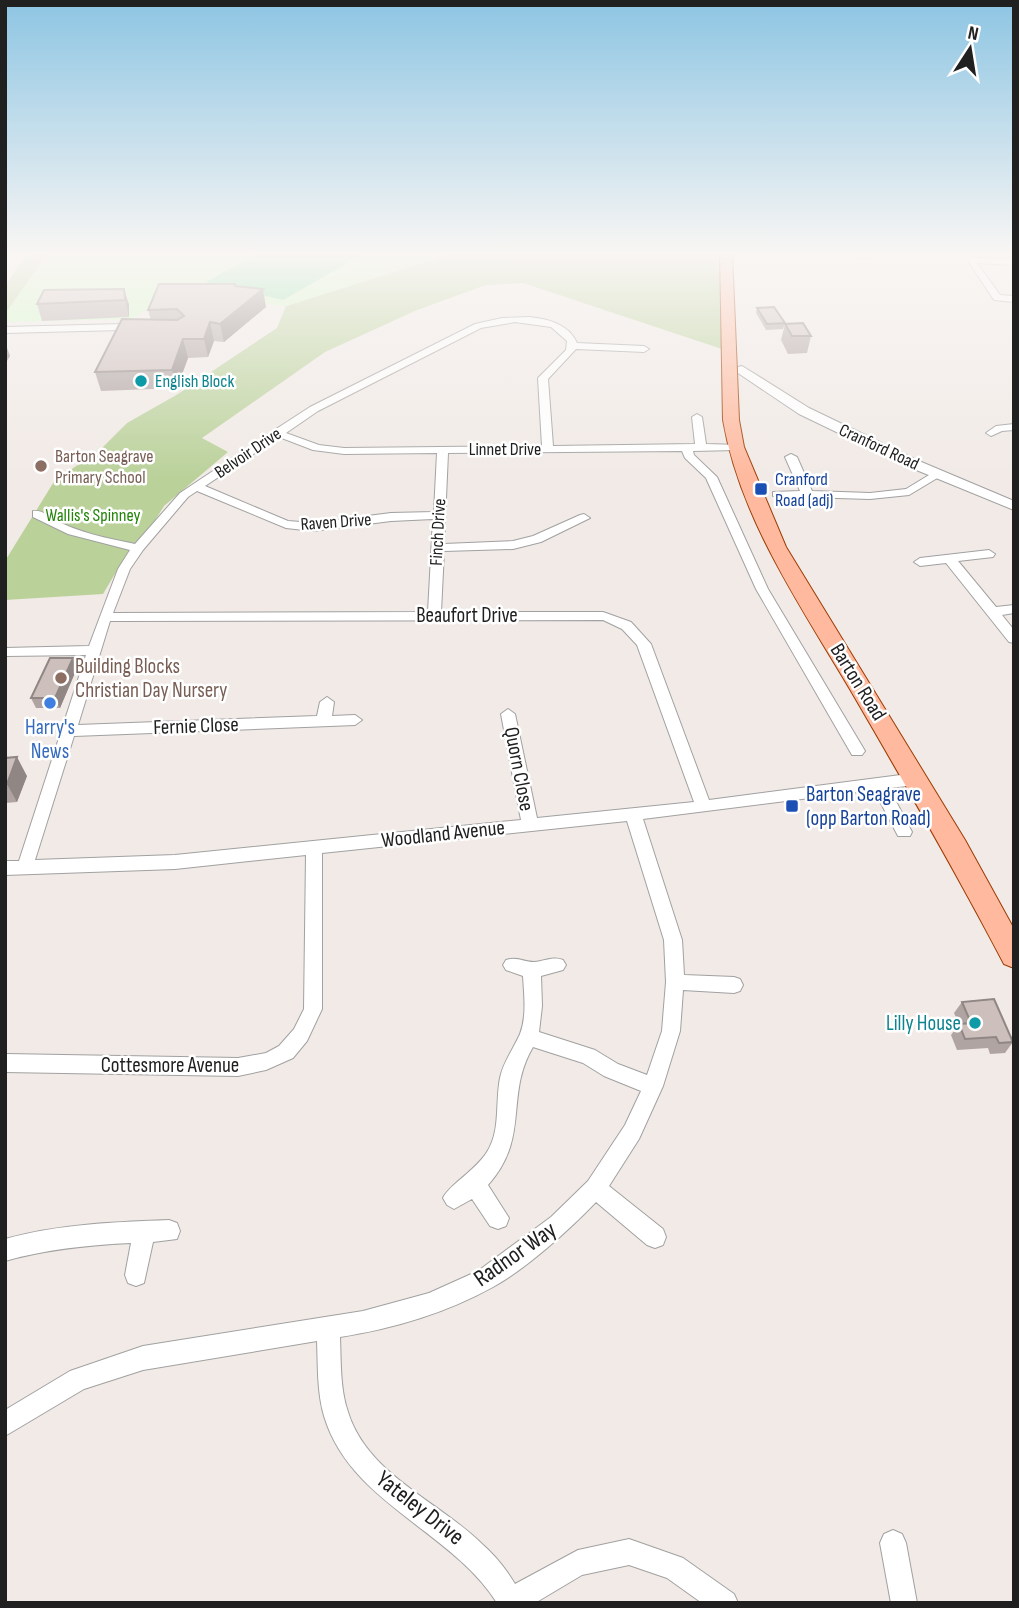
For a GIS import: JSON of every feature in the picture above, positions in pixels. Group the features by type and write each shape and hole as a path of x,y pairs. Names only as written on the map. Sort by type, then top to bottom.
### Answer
{"main road":[{"name":"Barton Road","path":"729,327 730,351 740,375 732,397 731,420 736,447 776,547 916,779 981,892 1014,956"}],"street":[{"path":"5,330 121,327"},
{"path":"123,327 138,334 149,334"},
{"name":"Belvoir Drive","path":"25,867 105,617 124,569 138,548 184,495 277,433 342,394 480,327"},
{"name":"Belvoir Drive","path":"553,327 569,336 573,346"},
{"path":"548,449 543,378 552,366 566,356 573,346 644,349"},
{"name":"Cranford Road","path":"740,375 804,411 938,474 1014,506"},
{"name":"Barton Road","path":"696,417 694,448 689,456 711,477 762,589 857,751"},
{"path":"991,433 1000,428 1014,427"},
{"name":"Linnet Drive","path":"277,433 304,444 330,450 736,447"},
{"name":"Finch Drive","path":"434,615 443,450"},
{"path":"791,457 807,493"},
{"path":"777,494 870,496 909,492 938,474"},
{"name":"Raven Drive","path":"197,487 286,524 300,526 440,515"},
{"path":"37,514 51,524 106,542 138,548"},
{"path":"438,548 513,545 537,539 584,518"},
{"path":"920,562 989,554"},
{"path":"950,559 1014,639"},
{"path":"992,612 1014,609"},
{"name":"Beaufort Drive","path":"105,617 603,615 623,622 635,630 644,644 704,807"},
{"path":"5,652 94,650"},
{"path":"324,721 327,702"},
{"name":"Quorn Close","path":"508,714 530,825"},
{"name":"Fernie Close","path":"67,731 355,720"},
{"name":"Woodland Avenue","path":"5,868 175,862 704,807 916,779"},
{"path":"879,784 904,832"},
{"name":"Radnor Way","path":"5,1424 78,1379 143,1359 363,1322 430,1304 486,1279 559,1225 595,1188 632,1132 653,1086 671,1031 676,982 673,940 633,814"},
{"name":"Cottesmore Avenue","path":"5,1063 238,1067 266,1063 290,1051 305,1031 313,1009 314,847"},
{"path":"512,965 533,970 557,965"},
{"path":"454,1198 476,1186 498,1155 508,1124 508,1085 512,1067 528,1037 534,1006 533,970"},
{"path":"676,982 734,985"},
{"path":"528,1037 588,1056 611,1070 653,1086"},
{"path":"476,1186 498,1218"},
{"path":"595,1188 654,1237"},
{"path":"5,1250 30,1243 92,1234 169,1231"},
{"path":"136,1275 144,1234"},
{"name":"Yateley Drive","path":"328,1326 332,1399 337,1420 350,1448 386,1485 441,1523 482,1558 512,1602"},
{"path":"893,1543 904,1603"},
{"path":"512,1602 578,1563 629,1552 674,1567 725,1603"}],"green space":[{"name":"Wallis's Spinney","path":"380,327 325,352 202,438 228,452 164,506 138,548 128,552 103,594 5,600 5,561 55,480 99,451 127,423 178,394 277,328"},
{"name":"Wallis's Spinney","path":"656,327 722,327 722,349"}],"building":[{"path":"118,327 208,327 204,339 183,339 172,370 95,372"},
{"path":"787,327 805,327 811,336 792,336"},
{"path":"50,658 73,658 55,698 31,698"},
{"path":"17,757 7,784 5,784 5,758"},
{"path":"994,999 1013,1042 999,1043 996,1037 965,1039 959,1024 971,1023 962,1002"}],"place":[{"name":"English Block","path":"141,381"},
{"name":"Barton Seagrave Primary School","path":"41,466"},
{"name":"Cranford Road (adj)","path":"761,489"},
{"name":"Building Blocks Christian Day Nursery","path":"61,678"},
{"name":"Harry's News","path":"50,703"},
{"name":"Barton Seagrave (opp Barton Road)","path":"792,806"},
{"name":"Lilly House","path":"975,1023"}]}
